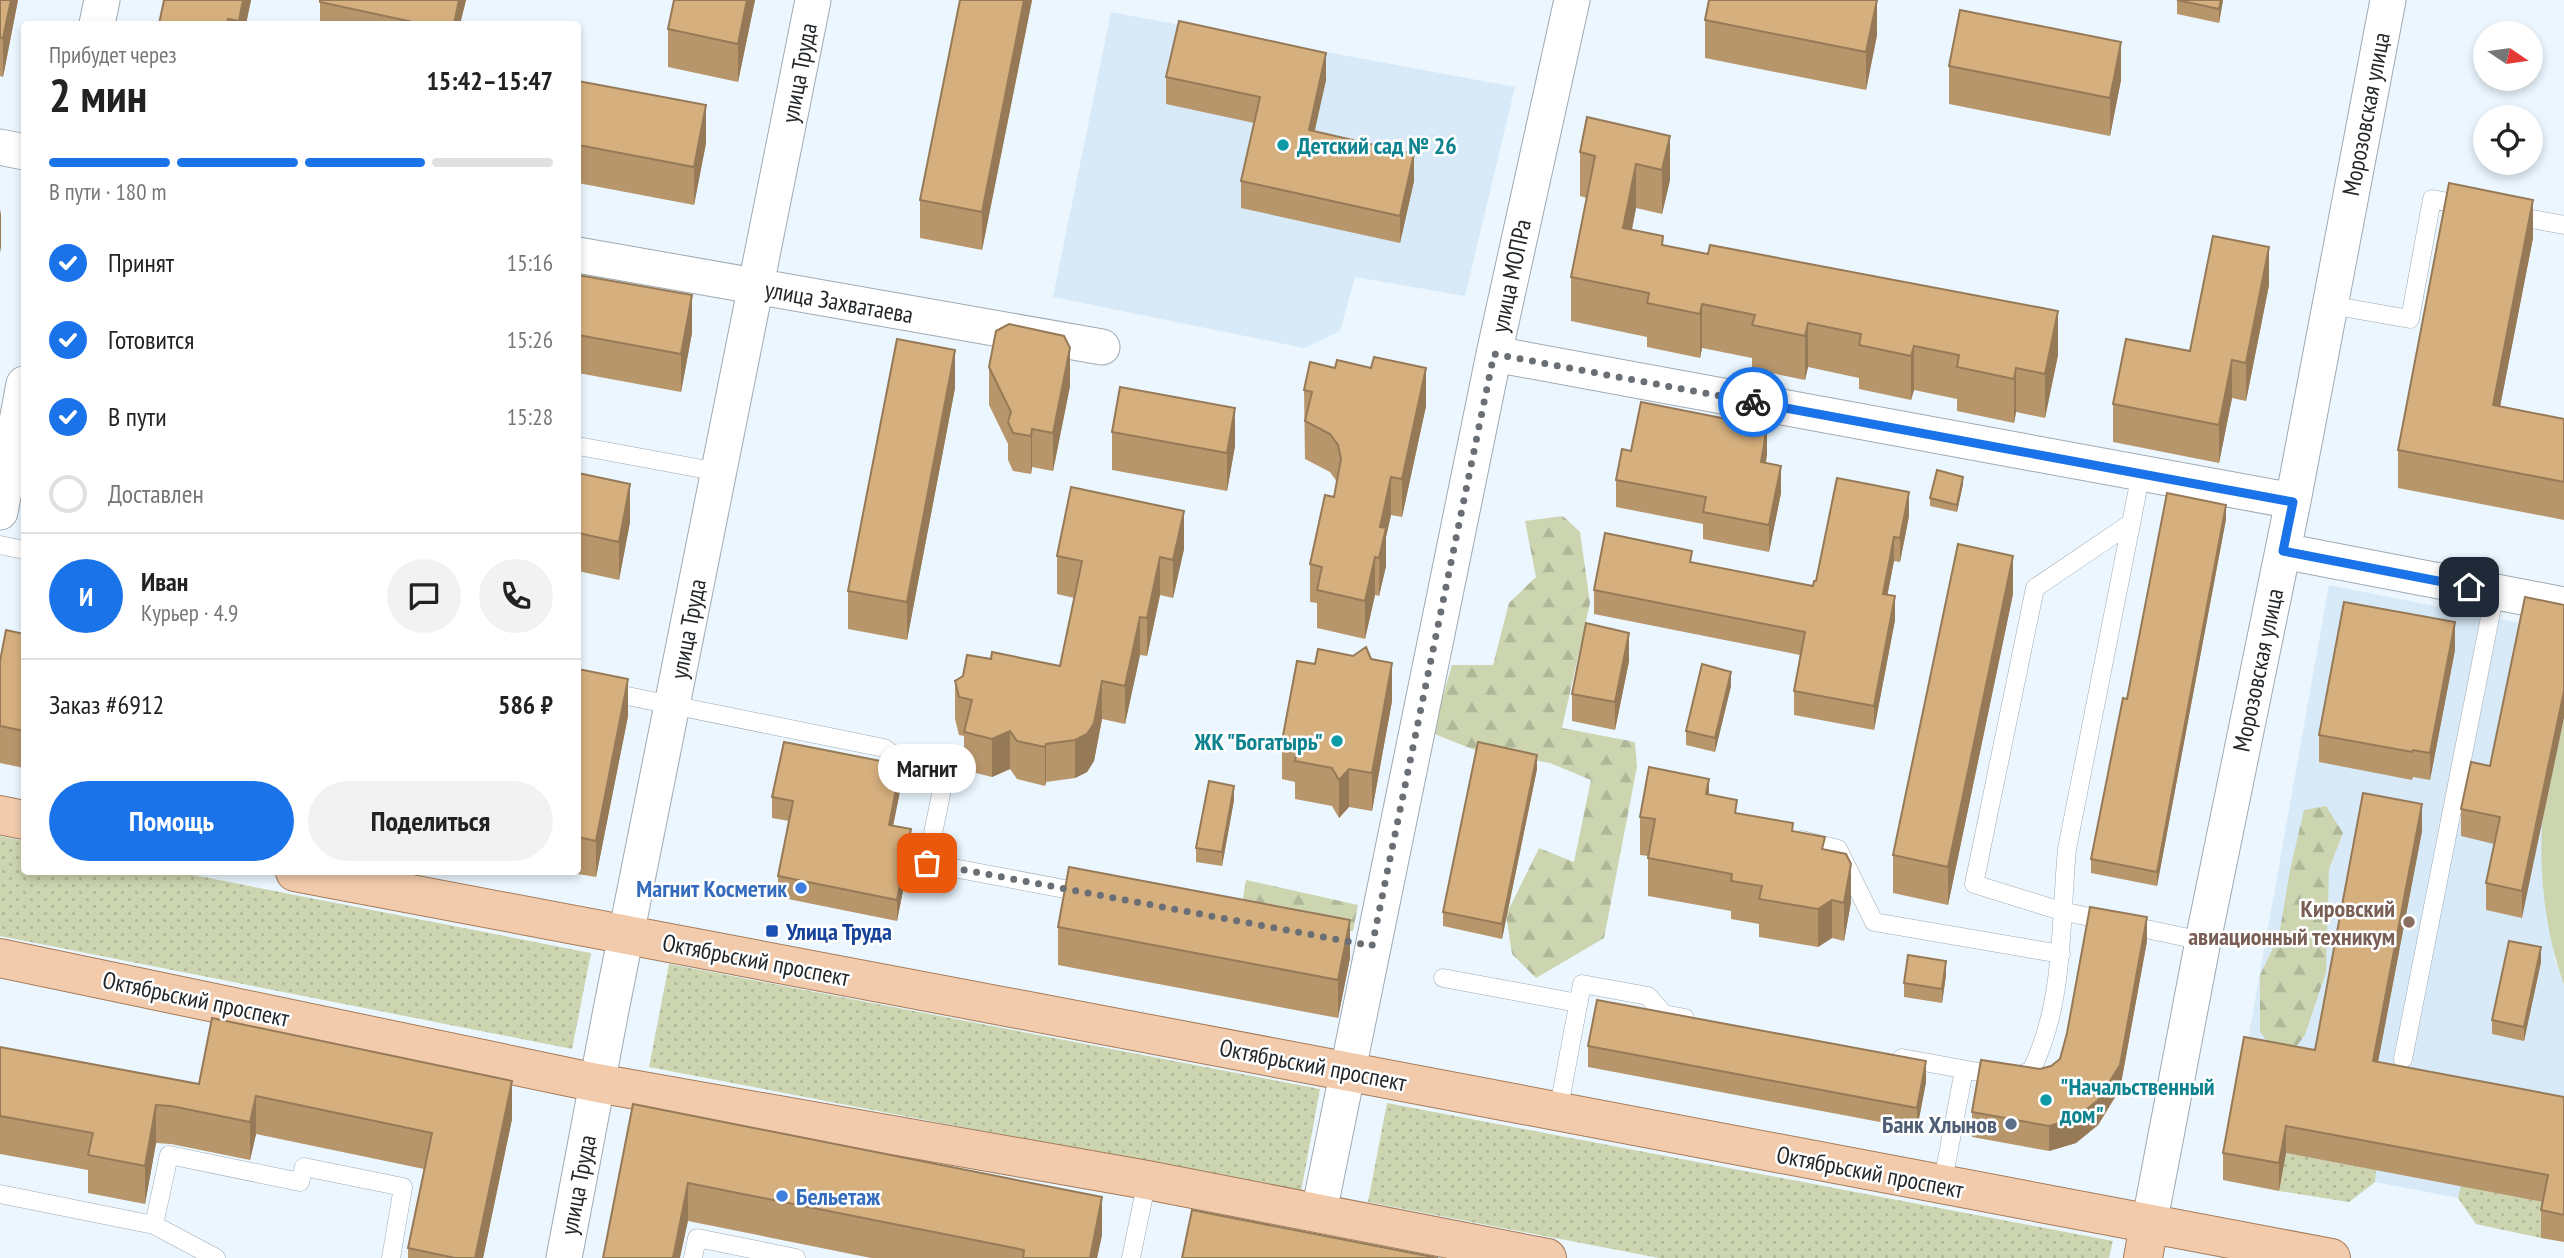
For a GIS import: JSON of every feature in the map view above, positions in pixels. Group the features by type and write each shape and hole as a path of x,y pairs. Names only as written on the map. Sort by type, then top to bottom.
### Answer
{"main road":[{"path":"0,815 21,819"},
{"name":"Октябрьский проспект","path":"311,875 1942,1185 2146,1242 2332,1258"},
{"name":"Октябрьский проспект","path":"0,958 597,1083 1147,1180 1547,1258"}],"street":[{"path":"98,21 102,0"},
{"name":"улица Труда","path":"564,1258 813,0"},
{"name":"улица МОПРа","path":"1319,1212 1346,1072 1365,945 1572,0"},
{"name":"Морозовская улица","path":"2146,1242 2203,941 2293,502 2388,0"},
{"path":"0,147 21,151"},
{"name":"улица Захватаева","path":"581,255 756,288 1101,347"},
{"path":"1494,354 2293,502"},
{"path":"0,512 21,400"},
{"path":"2283,551 2564,605"}],"lane":[{"path":"2330,305 2410,319 2432,199 2564,225"},
{"path":"581,447 719,472"},
{"path":"1882,1054 2011,1078 2031,1071 2043,1045 2061,954 2067,849 2141,473"},
{"path":"2131,523 2035,588 1974,884 2062,911 2203,941"},
{"path":"0,545 21,549"},
{"path":"2403,1059 2495,592"},
{"path":"581,687 884,748 942,789 927,863 1097,895"},
{"path":"1790,837 1838,849 1874,922 2061,954"},
{"path":"1443,978 1578,1003"},
{"path":"1558,1112 1582,984 1648,996 1664,1014 1705,1021"},
{"path":"1942,1185 1964,1070"},
{"path":"153,1225 169,1155 300,1182 304,1167 403,1187 391,1258"},
{"path":"1131,1258 1147,1180"},
{"path":"0,1194 153,1225 216,1258"},
{"path":"692,1258 696,1238 796,1258"}],"shaded area":[{"path":"1111,12 1515,87 1465,296 1355,277 1340,331 1304,348 1053,297"},
{"name":"Кировский авиационный техникум","path":"2329,585 2564,632 2564,718 2542,823 2554,957 2564,985 2564,1242 2476,1224 2458,1198 2375,1182 2349,1202 2223,1180"}],"green space":[{"path":"1563,516 1580,532 1590,603 1562,728 1635,742 1637,767 1604,938 1536,978 1512,954 1506,915 1539,848 1574,862 1591,780 1550,763 1472,749 1432,733 1452,665 1493,665 1509,603 1536,577 1525,521"},
{"path":"2564,718 2564,985 2548,926 2541,845 2545,799"},
{"path":"2326,806 2343,833 2329,869 2326,972 2305,1035 2293,1051 2276,1056 2260,1031 2260,975 2279,936 2304,810"},
{"path":"0,836 21,840 21,875 193,875 591,953 572,1049 0,936"},
{"path":"1246,880 1358,905 1353,931 1315,930 1240,917"},
{"path":"669,964 1320,1089 1301,1192 649,1067"},
{"path":"1387,1103 2113,1241 2109,1258 1659,1258 1368,1202"},
{"path":"2286,1153 2376,1170 2375,1182 2349,1202 2279,1191"},
{"path":"2461,1186 2548,1202 2541,1238 2476,1224 2458,1198"}],"building":[{"path":"0,0 11,0 3,38 0,38"},
{"path":"164,0 243,0 239,21 160,21"},
{"path":"459,0 455,21 408,21 320,2"},
{"path":"674,0 747,0 738,44 668,29"},
{"path":"960,0 1024,0 982,212 920,200"},
{"path":"1709,0 1877,0 1866,52 1705,20"},
{"path":"2177,0 2221,0 2219,9"},
{"path":"1960,10 2121,42 2110,98 1949,66"},
{"name":"Детский сад № 26","path":"1179,21 1326,53 1309,130 1414,154 1400,216 1241,181 1260,97 1166,77"},
{"path":"581,82 706,105 694,167 581,146"},
{"path":"1587,117 1670,136 1662,170 1636,164 1623,228 1663,236 1662,245 1708,254 1710,245 2058,311 2045,374 2016,368 2014,379 1957,367 1959,355 1914,346 1911,356 1859,345 1861,334 1808,323 1805,336 1752,325 1755,315 1702,304 1700,314 1647,303 1649,293 1571,277 1595,156 1580,152"},
{"path":"2449,183 2533,200 2493,405 2564,419 2564,482 2398,450"},
{"path":"2213,236 2269,247 2246,363 2232,360 2219,425 2113,404 2126,339 2190,351"},
{"path":"581,276 692,295 681,354 581,336"},
{"path":"1009,324 1064,336 1070,348 1053,433 1032,429 1031,436 1013,433 1008,422 1011,412 989,367 996,331"},
{"path":"897,339 955,350 907,602 848,591"},
{"path":"1374,357 1426,368 1402,479 1391,477 1380,527 1386,528 1379,558 1375,557 1365,601 1317,590 1322,567 1310,564 1325,495 1334,497 1341,459 1338,445 1330,434 1305,421 1312,392 1304,390 1310,362 1335,368 1337,360 1371,368"},
{"path":"1120,387 1235,408 1227,453 1112,432"},
{"path":"1641,402 1767,427 1761,462 1781,466 1769,525 1703,512 1706,497 1616,480 1622,449 1631,451"},
{"path":"1937,470 1963,477 1957,505 1930,498"},
{"path":"581,474 630,484 619,542 581,534"},
{"path":"1837,478 1909,492 1900,538 1894,537 1883,594 1895,596 1874,706 1794,691 1805,632 1594,590 1605,533 1692,551 1690,562 1813,586"},
{"path":"1071,487 1184,511 1173,560 1160,557 1147,618 1140,617 1125,686 1102,681 1094,723 1087,734 1075,740 1046,744 1045,747 1017,741 1010,731 992,739 964,732 972,700 959,697 955,681 963,676 967,655 991,659 992,652 1060,666 1082,561 1057,556"},
{"path":"2167,493 2226,505 2157,872 2091,859 2123,698 2127,699"},
{"path":"1958,544 2013,556 1948,867 1893,855"},
{"path":"2525,597 2564,605 2564,691 2522,891 2486,883 2500,817 2461,809 2471,762 2490,766"},
{"path":"2344,602 2455,622 2430,753 2319,735"},
{"path":"1586,623 1629,633 1615,702 1572,694"},
{"path":"6,630 21,633 21,730 0,726 0,661"},
{"name":"ЖК \"Богатырь\"","path":"1366,647 1371,659 1392,663 1372,773 1349,769 1339,780 1332,768 1295,761 1299,745 1282,741 1297,661 1315,664 1318,649 1353,656"},
{"path":"1702,664 1731,672 1715,738 1686,731"},
{"path":"581,670 628,679 596,841 581,838"},
{"path":"784,742 901,765 889,825 911,829 897,900 778,876 793,801 772,797"},
{"path":"1478,742 1537,755 1502,924 1443,912"},
{"path":"1649,767 1709,779 1706,794 1737,800 1735,813 1793,823 1792,831 1825,837 1822,849 1846,854 1851,864 1844,903 1832,900 1818,909 1759,899 1762,886 1731,881 1732,874 1648,858 1655,819 1640,817"},
{"path":"1209,781 1234,786 1222,852 1196,848"},
{"path":"2363,793 2422,804 2373,1061 2564,1097 2564,1215 2541,1210 2548,1175 2286,1126 2279,1163 2223,1153 2244,1037 2315,1050"},
{"path":"1069,867 1350,920 1338,980 1058,927"},
{"path":"2090,907 2147,917 2120,1065 2098,1100 2076,1118 2049,1126 1972,1112 1981,1060 2040,1069 2051,1066 2060,1059"},
{"path":"2509,941 2541,947 2524,1027 2492,1020"},
{"path":"1908,955 1946,961 1942,989 1904,983"},
{"path":"1597,1000 1926,1061 1917,1108 1588,1046"},
{"path":"212,1018 512,1081 475,1258 455,1258 408,1248 432,1133 256,1096 250,1122 156,1105 145,1166 88,1155 93,1133 0,1116 0,1047 199,1084"},
{"path":"633,1104 1102,1197 1090,1258 1023,1258 1024,1250 688,1183 673,1258 603,1258"},
{"path":"1192,1210 1438,1258 1182,1258"}],"way so far":[{"path":"927,863 1372,946 1494,354 1753,402"}],"place":[{"name":"Детский сад № 26","path":"1283,145"},
{"name":"ЖК \"Богатырь\"","path":"1337,741"},
{"name":"Магнит","path":"927,863"},
{"name":"Магнит Косметик","path":"801,888"},
{"name":"Кировский авиационный техникум","path":"2409,922"},
{"name":"Улица Труда","path":"772,931"},
{"name":"\"Начальственный дом\"","path":"2046,1100"},
{"name":"Банк Хлынов","path":"2011,1124"},
{"name":"Бельетаж","path":"782,1196"}],"route":[{"path":"1753,402 2293,502 2283,551 2469,587"}]}
